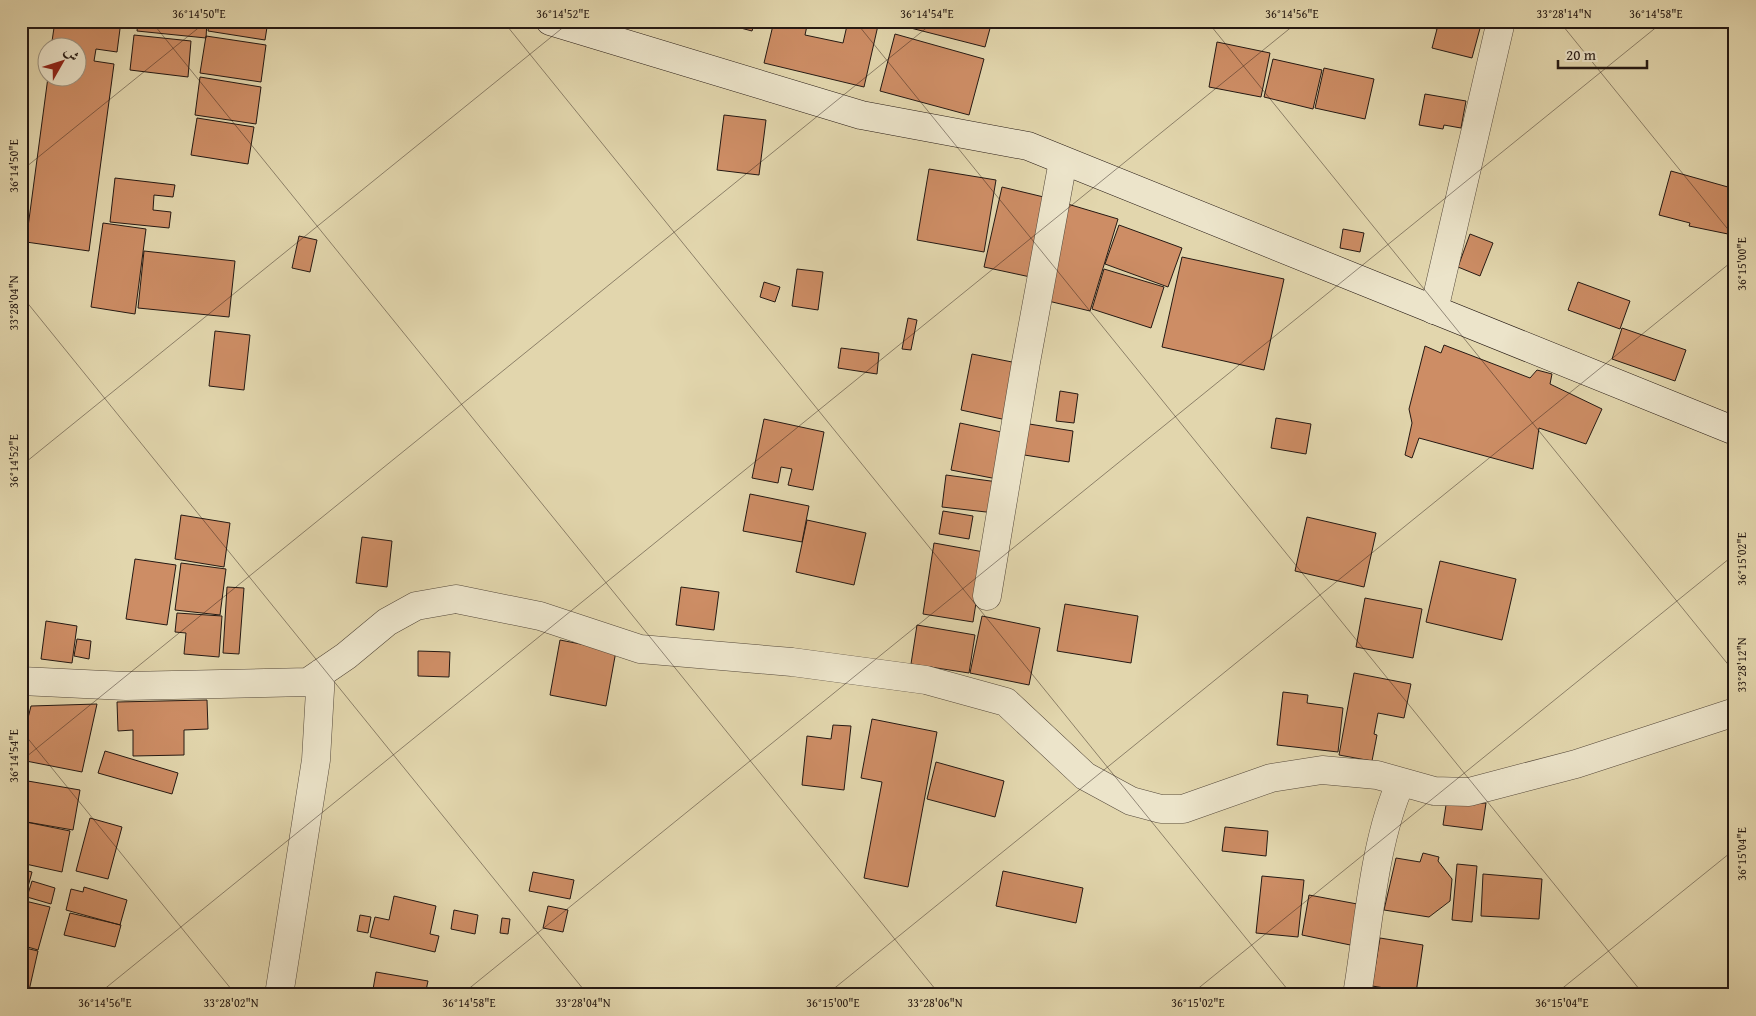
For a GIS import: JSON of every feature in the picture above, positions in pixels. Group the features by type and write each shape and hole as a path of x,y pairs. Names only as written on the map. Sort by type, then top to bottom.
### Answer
{"street":[{"path":"550,21 861,115 1028,146 1735,431"},
{"path":"1434,310 1501,21"},
{"path":"988,596 1026,362 1063,161"},
{"path":"21,681 126,686 308,682 387,622 416,606 456,599 540,616 640,649 792,662 926,680 1006,702 1085,776 1131,801 1160,808 1183,809 1271,778 1322,770 1377,776 1434,791 1469,792 1576,764 1735,712"},
{"path":"279,995 316,760 321,673"},
{"path":"1357,995 1377,871 1392,803 1401,782"}],"building":[{"path":"55,21 121,21 117,52 96,49 94,61 114,64 89,251 26,242 47,88 88,88 88,38 52,38"},
{"path":"138,21 207,21 206,38 137,31"},
{"path":"209,21 268,21 265,40 208,31"},
{"path":"734,21 755,21 752,31 733,26"},
{"path":"774,21 808,21 805,35 843,43 848,21 879,21 864,87 764,63"},
{"path":"896,21 992,21 985,47 895,24"},
{"path":"1408,21 1482,21 1472,58 1432,48 1437,29"},
{"path":"895,34 984,59 969,115 880,91"},
{"path":"134,35 191,41 188,77 130,70"},
{"path":"206,36 266,45 261,82 200,73"},
{"path":"1217,42 1270,53 1261,97 1209,87"},
{"path":"1273,59 1322,70 1313,109 1264,97"},
{"path":"1324,68 1374,79 1365,119 1315,108"},
{"path":"200,77 261,87 256,124 195,115"},
{"path":"1425,94 1466,101 1461,128 1444,125 1443,129 1419,125"},
{"path":"724,115 766,120 759,175 717,170"},
{"path":"197,118 254,127 248,164 191,155"},
{"path":"929,169 996,180 984,252 917,240"},
{"path":"1671,171 1735,189 1735,219 1732,219 1728,234 1689,226 1690,223 1659,215"},
{"path":"115,178 175,185 173,197 154,195 153,210 171,212 169,228 110,222"},
{"path":"1002,187 1052,199 1035,278 984,267"},
{"path":"1061,202 1118,219 1090,311 1044,300"},
{"path":"103,223 146,229 135,314 91,307"},
{"path":"1119,225 1182,248 1168,287 1105,264"},
{"path":"1343,229 1364,233 1360,252 1340,248"},
{"path":"1470,234 1493,243 1480,276 1458,267"},
{"path":"299,236 317,240 310,272 292,268"},
{"path":"144,251 235,261 229,317 138,308"},
{"path":"1182,257 1284,279 1264,370 1162,347"},
{"path":"797,269 823,272 818,310 792,306"},
{"path":"1104,269 1164,287 1151,328 1092,309"},
{"path":"764,282 780,287 775,302 760,297"},
{"path":"1578,282 1630,301 1620,329 1568,310"},
{"path":"908,318 917,320 911,350 902,349"},
{"path":"1622,328 1686,350 1675,381 1612,359"},
{"path":"215,331 250,335 244,390 209,386"},
{"path":"1444,345 1530,378 1537,370 1552,374 1550,384 1602,409 1586,444 1539,428 1533,469 1419,438 1412,458 1405,455 1412,423 1409,409 1425,346 1441,353"},
{"path":"841,348 879,353 877,374 838,368"},
{"path":"972,354 1022,364 1011,421 961,410"},
{"path":"1060,391 1078,394 1074,423 1056,421"},
{"path":"1276,418 1311,424 1306,454 1271,448"},
{"path":"764,419 824,432 813,490 788,485 792,469 781,467 778,483 752,478"},
{"path":"960,423 1006,433 997,479 951,470"},
{"path":"1023,423 1073,431 1069,462 1018,454"},
{"path":"946,475 998,482 995,513 942,507"},
{"path":"750,494 809,506 802,542 743,531"},
{"path":"943,511 973,516 969,539 939,534"},
{"path":"181,515 230,523 224,567 175,559"},
{"path":"1307,517 1376,533 1364,587 1295,571"},
{"path":"807,520 866,533 854,585 796,572"},
{"path":"362,537 392,541 387,587 356,583"},
{"path":"934,543 984,552 973,622 923,614"},
{"path":"135,559 176,565 167,625 126,619"},
{"path":"1440,561 1516,579 1502,640 1426,622"},
{"path":"181,563 226,569 220,615 175,610"},
{"path":"227,587 244,588 239,654 223,653"},
{"path":"681,587 719,592 714,630 676,625"},
{"path":"1365,598 1422,609 1413,658 1356,647"},
{"path":"1065,604 1138,616 1131,663 1057,651"},
{"path":"177,613 222,616 219,657 184,654 186,633 175,632"},
{"path":"982,616 1040,628 1029,685 970,673"},
{"path":"46,621 77,626 72,663 41,659"},
{"path":"917,625 975,635 969,673 911,664"},
{"path":"77,639 91,641 89,659 74,656"},
{"path":"560,640 616,651 606,706 550,695"},
{"path":"418,651 450,652 449,677 418,676"},
{"path":"1354,673 1411,684 1404,718 1378,713 1374,734 1377,735 1372,761 1339,755"},
{"path":"1283,692 1308,695 1307,703 1343,708 1338,752 1277,745"},
{"path":"207,700 208,729 184,730 184,755 133,756 133,730 118,731 117,702"},
{"path":"97,704 82,772 21,760 21,746 31,706"},
{"path":"21,710 24,710 21,726"},
{"path":"872,719 937,732 908,887 864,878 882,782 861,778"},
{"path":"833,725 851,726 844,790 802,785 807,736 831,739"},
{"path":"105,751 178,773 172,794 98,773"},
{"path":"936,762 1004,781 995,817 927,799"},
{"path":"22,780 80,790 73,830 21,821"},
{"path":"1486,803 1482,830 1443,825 1446,805"},
{"path":"90,818 122,827 108,879 76,871"},
{"path":"21,821 70,831 62,872 21,863"},
{"path":"1225,827 1268,831 1266,856 1222,851"},
{"path":"1423,853 1439,857 1438,861 1452,879 1450,901 1429,917 1384,910 1396,858 1420,862"},
{"path":"1457,864 1477,866 1472,922 1452,920"},
{"path":"21,869 32,872 26,894 21,893"},
{"path":"1003,871 1083,888 1076,923 996,906"},
{"path":"533,872 574,880 570,899 529,891"},
{"path":"1483,874 1542,879 1539,919 1481,916"},
{"path":"1262,876 1304,880 1298,937 1256,933"},
{"path":"32,881 55,888 51,904 27,897"},
{"path":"84,887 127,900 120,925 66,910 71,889 83,892"},
{"path":"1309,895 1368,906 1360,947 1302,935"},
{"path":"394,896 436,906 430,934 439,936 435,952 370,937 375,917 389,920"},
{"path":"21,900 50,907 38,950 21,945"},
{"path":"548,906 568,910 563,932 543,928"},
{"path":"454,910 478,915 475,934 451,929"},
{"path":"70,913 121,925 115,947 64,935"},
{"path":"360,915 371,917 368,933 357,931"},
{"path":"502,918 510,919 508,934 500,933"},
{"path":"1380,938 1423,945 1416,993 1372,986"},
{"path":"21,947 38,951 28,995 21,995"},
{"path":"376,972 428,981 425,995 372,995"}]}
